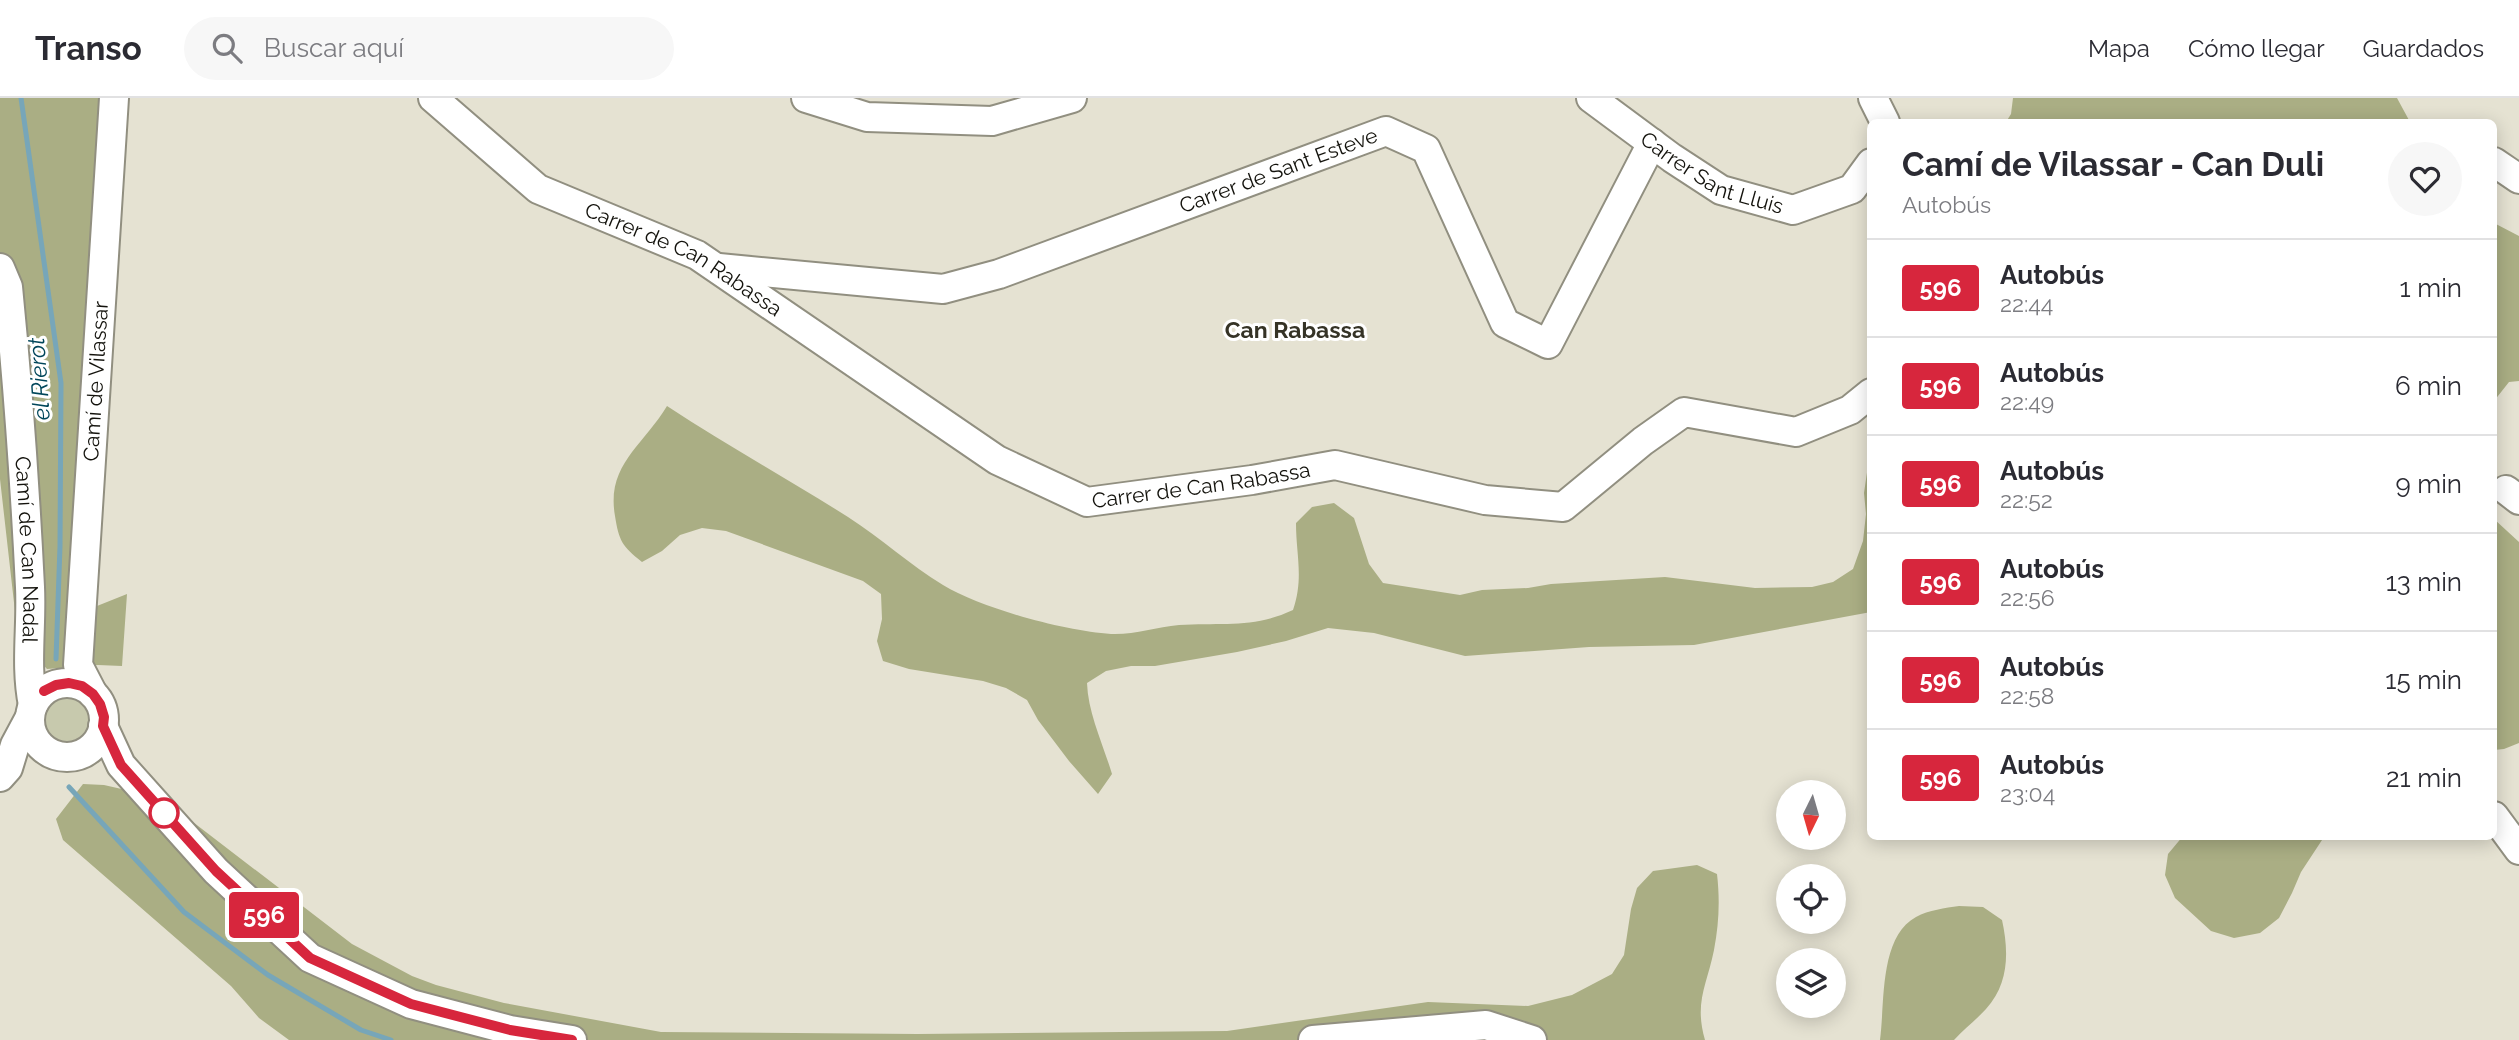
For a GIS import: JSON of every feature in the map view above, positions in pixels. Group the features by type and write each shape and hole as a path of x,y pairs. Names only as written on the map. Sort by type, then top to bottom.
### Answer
{"street":[{"name":"Camí de Vilassar","path":"66,678 114,98"},
{"name":"Carrer de Can Rabassa","path":"433,98 538,189 697,255 997,460 1087,502 1252,480 1335,465 1485,500 1563,507 1643,441 1684,412 1796,432 1850,410 1867,396"},
{"path":"806,98 867,117 992,121 1072,98"},
{"name":"Carrer Sant Lluis","path":"1591,98 1721,190 1793,210 1852,189 1867,168"},
{"path":"1873,98 1884,119"},
{"name":"Carrer de Sant Esteve","path":"716,268 943,289 999,274 1386,131 1426,149 1505,323 1548,344 1652,143"},
{"path":"2497,164 2519,179"},
{"name":"Camí de Can Nadal","path":"0,268 8,287 21,413 31,599 29,666 32,711"},
{"name":"Camí de Can Nadal","path":"29,666 66,678"},
{"path":"66,678 93,694 104,717 96,744 4,773 44,691 66,678"},
{"path":"32,711 33,734 39,745 68,755 121,765"},
{"path":"103,726 121,765 216,871 310,958 411,1004 510,1030 572,1040"},
{"path":"2497,820 2519,850"},
{"path":"1313,1040 1486,1025 1532,1040"}],"green space":[{"path":"0,98 105,98 72,616 127,594 122,666 47,669 18,638 0,479"},
{"path":"2013,98 2397,98 2408,119 2008,119"},
{"path":"2497,225 2519,236 2519,381 2509,382 2497,397"},
{"path":"667,406 848,517 931,577 960,594 1025,617 1092,632 1111,634 1179,625 1237,624 1264,620 1293,610 1299,577 1296,523 1312,507 1334,503 1354,518 1369,564 1383,583 1460,595 1482,590 1665,577 1755,588 1812,587 1833,582 1853,569 1863,541 1867,472 1867,613 1694,645 1589,647 1465,656 1374,633 1328,628 1237,652 1106,671 1087,683 1093,717 1112,774 1098,794 1038,720 1027,700 1006,688 983,681 909,669 883,661 877,641 882,619 881,594 863,581 726,531 702,528 680,535 662,551 642,562 622,542 615,516 614,498 621,469"},
{"path":"2497,522 2519,542 2519,743 2497,750"},
{"path":"67,697 84,704 91,721 84,738 67,745 50,738 43,721 50,704"},
{"path":"83,784 126,790 189,819 352,944 412,976 504,1003 661,1032 918,1034 1227,1031 1428,1002 1528,1006 1572,995 1612,974 1624,955 1637,888 1653,871 1697,865 1717,874 1718,893 1716,940 1701,1004 1705,1040 289,1040 259,1018 231,986 63,840 56,819"},
{"path":"2180,840 2322,840 2301,872 2279,918 2260,933 2234,938 2211,931 2175,898 2165,875 2168,854"},
{"path":"1959,906 1983,907 2002,920 2006,944 2005,967 1994,999 1954,1040 1880,1040 1886,972 1895,939 1916,917"}],"waterway":[{"name":"el Rierot","path":"21,98 61,383 56,659"},
{"name":"el Rierot","path":"69,787 184,912 268,975 361,1030 391,1040"}],"bus line":[{"name":"596","path":"44,691 69,683 82,686 93,694 100,704 104,717 103,726 121,765 216,871 310,958 411,1004 510,1030 572,1040"}],"district":[{"name":"Can Rabassa","path":"1295,330"}]}
